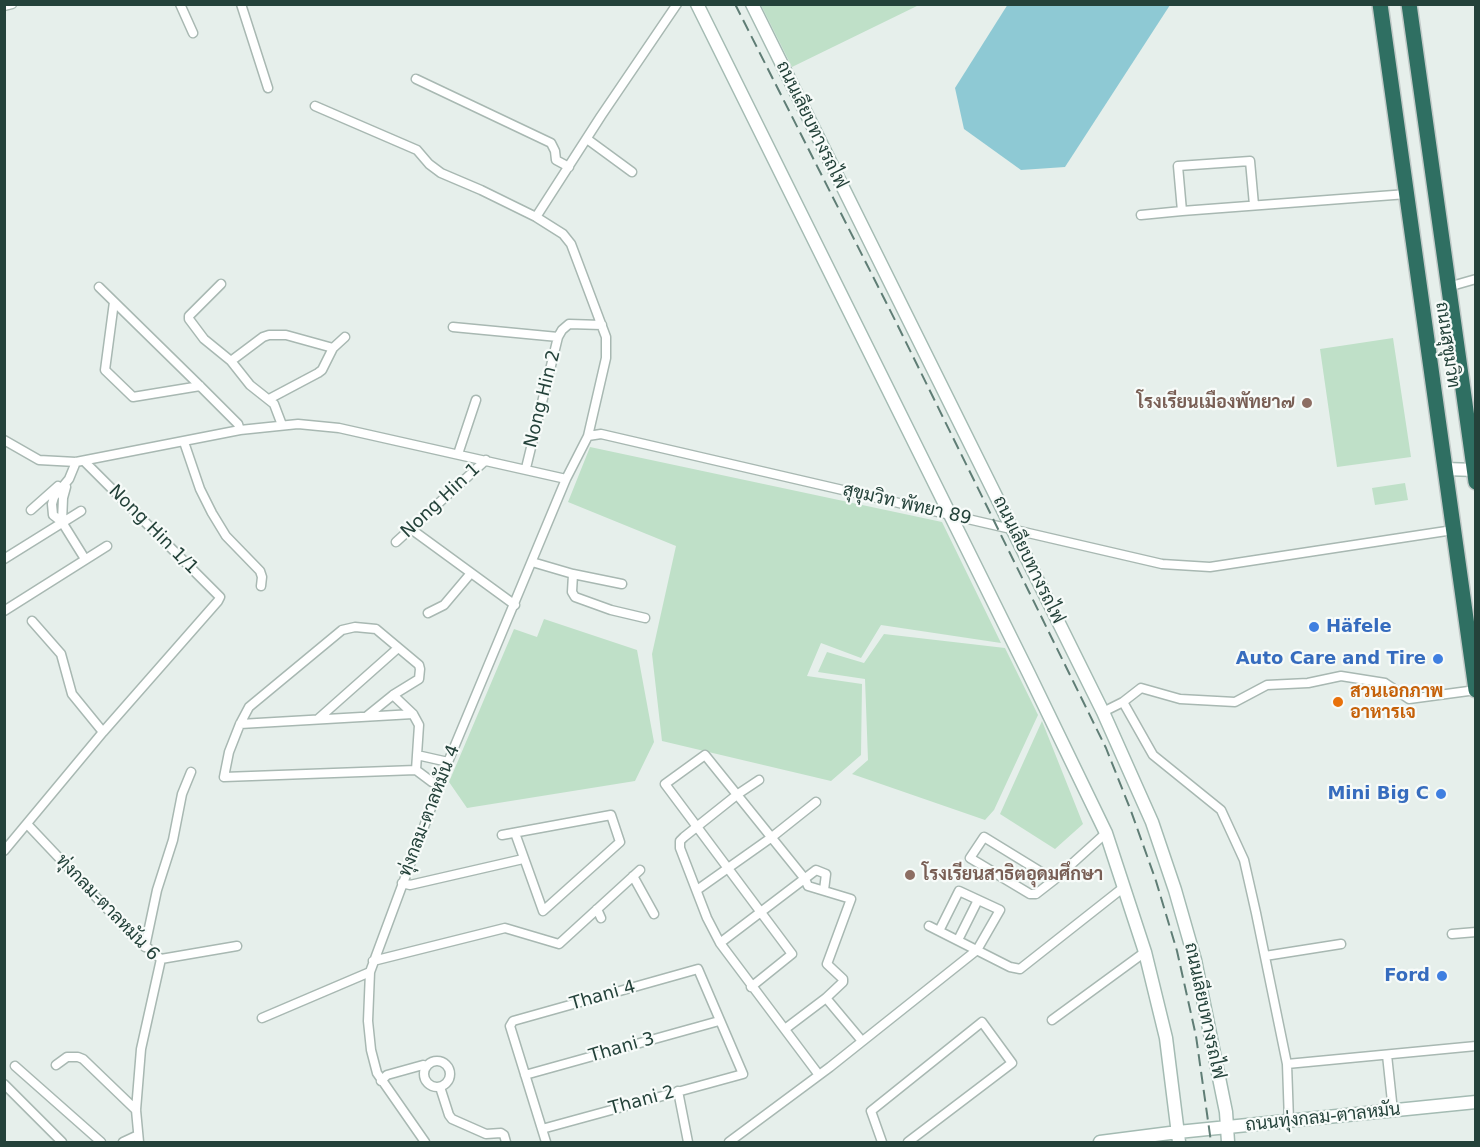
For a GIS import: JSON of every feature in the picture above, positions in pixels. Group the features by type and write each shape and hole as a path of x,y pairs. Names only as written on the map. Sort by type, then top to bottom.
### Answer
{"highway":[{"name":"ถนนสุขุมวิท","path":"1380,4 1476,690"},
{"name":"ถนนสุขุมวิท","path":"1409,4 1475,474"}],"street":[{"path":"4,6 12,4"},
{"path":"180,4 193,33"},
{"path":"241,4 268,88"},
{"path":"536,218 677,4"},
{"path":"697,4 1106,833 1145,952 1167,1038 1179,1137"},
{"name":"ถนนเลียบทางรถไฟ","path":"752,4 1103,712 1152,822 1195,960 1226,1113 1228,1143"},
{"path":"416,79 551,143 556,160 569,167"},
{"path":"5,441 39,460 80,461 240,430 298,424 339,428 526,468 566,479 588,436 606,358 606,337 571,244 563,234 536,218 441,173 429,164 417,150 315,106"},
{"path":"587,139 632,172"},
{"path":"1182,211 1178,166 1188,165 1250,160 1254,205"},
{"path":"1141,215 1407,194"},
{"path":"1448,287 1476,279"},
{"path":"220,284 188,317 204,339 231,361 250,385 274,404 282,425"},
{"path":"99,286 238,424 240,430"},
{"path":"114,302 105,370 133,397 200,386"},
{"path":"453,327 560,334 569,324 602,325"},
{"name":"Nong Hin 2","path":"526,468 560,334"},
{"path":"231,361 269,335 286,335 333,348"},
{"path":"269,399 322,370 333,348 345,337"},
{"path":"458,454 476,400"},
{"name":"สุขุมวิท พัทยา 89","path":"588,436 601,434 1162,564 1210,567 1453,530"},
{"path":"183,442 200,489 215,519 226,536 260,571 261,586"},
{"name":"Nong Hin 1","path":"396,542 486,460"},
{"path":"80,461 68,482 63,498 62,522 85,559"},
{"name":"Nong Hin 1/1","path":"80,461 220,597 103,732"},
{"path":"1445,469 1475,474"},
{"name":"ทุ่งกลม-ตาลหมัน 4","path":"425,1143 381,1081 371,1050 368,1021 370,972 448,762 566,479"},
{"path":"31,510 56,488 68,482"},
{"path":"4,558 81,511"},
{"path":"411,529 515,605"},
{"path":"4,610 107,546"},
{"path":"532,562 573,574 622,584"},
{"path":"428,613 444,605 471,573"},
{"path":"573,574 572,592 575,597 612,610 645,618"},
{"path":"4,851 103,732 72,694 61,654 32,621"},
{"path":"368,716 393,695 418,680 420,669 376,629 355,627 342,630 249,707 229,752 224,777 416,770 432,782 441,785"},
{"path":"318,719 398,648"},
{"path":"1103,712 1123,702 1141,688 1180,699 1235,702 1267,685 1308,683 1341,676 1385,683 1409,699 1476,690"},
{"path":"393,695 413,714 419,724 416,770"},
{"path":"1123,702 1153,754 1221,810 1244,860 1287,1064 1289,1121"},
{"path":"240,724 413,714"},
{"path":"752,987 792,954 730,868 665,784 705,754 805,879 808,886 851,899 827,964 843,979 843,982 785,1029"},
{"path":"417,755 448,762"},
{"path":"144,947 157,890 173,840 182,794 191,772"},
{"path":"759,780 696,826 679,844 707,918 720,943 819,1075"},
{"path":"697,890 772,837 816,802"},
{"path":"502,835 611,815 620,842 543,911 515,833"},
{"name":"ทุ่งกลม-ตาลหมัน 6","path":"27,824 144,947 160,959 141,1049 136,1110 139,1139"},
{"path":"1054,880 984,837 970,858 1030,894 1036,894 1054,880 1106,833"},
{"path":"402,883 410,885 523,859"},
{"path":"373,961 505,928 559,944 599,914 640,870"},
{"path":"720,943 816,870 826,874 824,890"},
{"path":"633,876 654,914"},
{"path":"928,926 1010,967 1020,969 1124,887"},
{"path":"729,1143 977,950 999,910 959,891 939,931"},
{"path":"958,940 978,900"},
{"path":"1452,934 1476,932"},
{"path":"1265,956 1341,944"},
{"path":"160,959 237,946"},
{"path":"1052,1020 1145,952"},
{"name":"Thani 4","path":"525,1075 510,1026 513,1021 698,969 719,1021"},
{"path":"262,1018 370,972"},
{"path":"826,998 862,1041"},
{"name":"Thani 2","path":"542,1128 743,1074 719,1021"},
{"name":"Thani 3","path":"525,1075 719,1021"},
{"path":"882,1143 871,1112 982,1022 1012,1063 908,1143"},
{"path":"1287,1064 1476,1046"},
{"path":"1387,1055 1393,1111"},
{"path":"56,1065 67,1058 83,1059 136,1110"},
{"path":"436,1061 445,1063 451,1072 449,1081 440,1088 426,1082 424,1071 427,1066 436,1061"},
{"path":"381,1081 387,1075 423,1065 427,1066"},
{"path":"15,1066 101,1143"},
{"path":"525,1075 546,1143"},
{"path":"4,1084 62,1143"},
{"path":"440,1088 452,1119 486,1134 501,1133 506,1143"},
{"path":"678,1091 688,1143"},
{"name":"ถนนทุ่งกลม-ตาลหมัน","path":"1100,1143 1179,1137 1227,1128 1476,1102"},
{"path":"123,1143 139,1139"}],"green space":[{"path":"761,5 919,5 792,67"},
{"path":"1393,338 1411,457 1337,467 1320,349"},
{"path":"590,447 942,522 1001,643 881,625 861,658 821,643 807,676 862,684 861,755 831,781 662,741 652,654 676,546 568,502"},
{"path":"1405,483 1408,500 1375,505 1372,488"},
{"path":"544,619 637,650 654,742 635,781 467,808 449,782 514,629 537,637"},
{"path":"884,634 1005,648 1038,715 994,810 985,820 852,774 868,760 865,679 818,672 827,652 864,663"},
{"path":"1042,721 1083,824 1055,849 1000,814"}],"water":[{"path":"1008,4 1170,5 1065,167 1021,170 964,129 955,88"}],"railway":[{"path":"735,4 896,322 1106,748 1156,881 1177,951 1196,1036 1211,1142"}],"place":[{"name":"โรงเรียนเมืองพัทยา๗","path":"1307,403"},
{"name":"Häfele","path":"1314,627"},
{"name":"Auto Care and Tire","path":"1438,659"},
{"name":"สวนเอกภาพ อาหารเจ","path":"1338,702"},
{"name":"Mini Big C","path":"1441,794"},
{"name":"โรงเรียนสาธิตอุดมศึกษา","path":"910,875"},
{"name":"Ford","path":"1442,976"}]}
